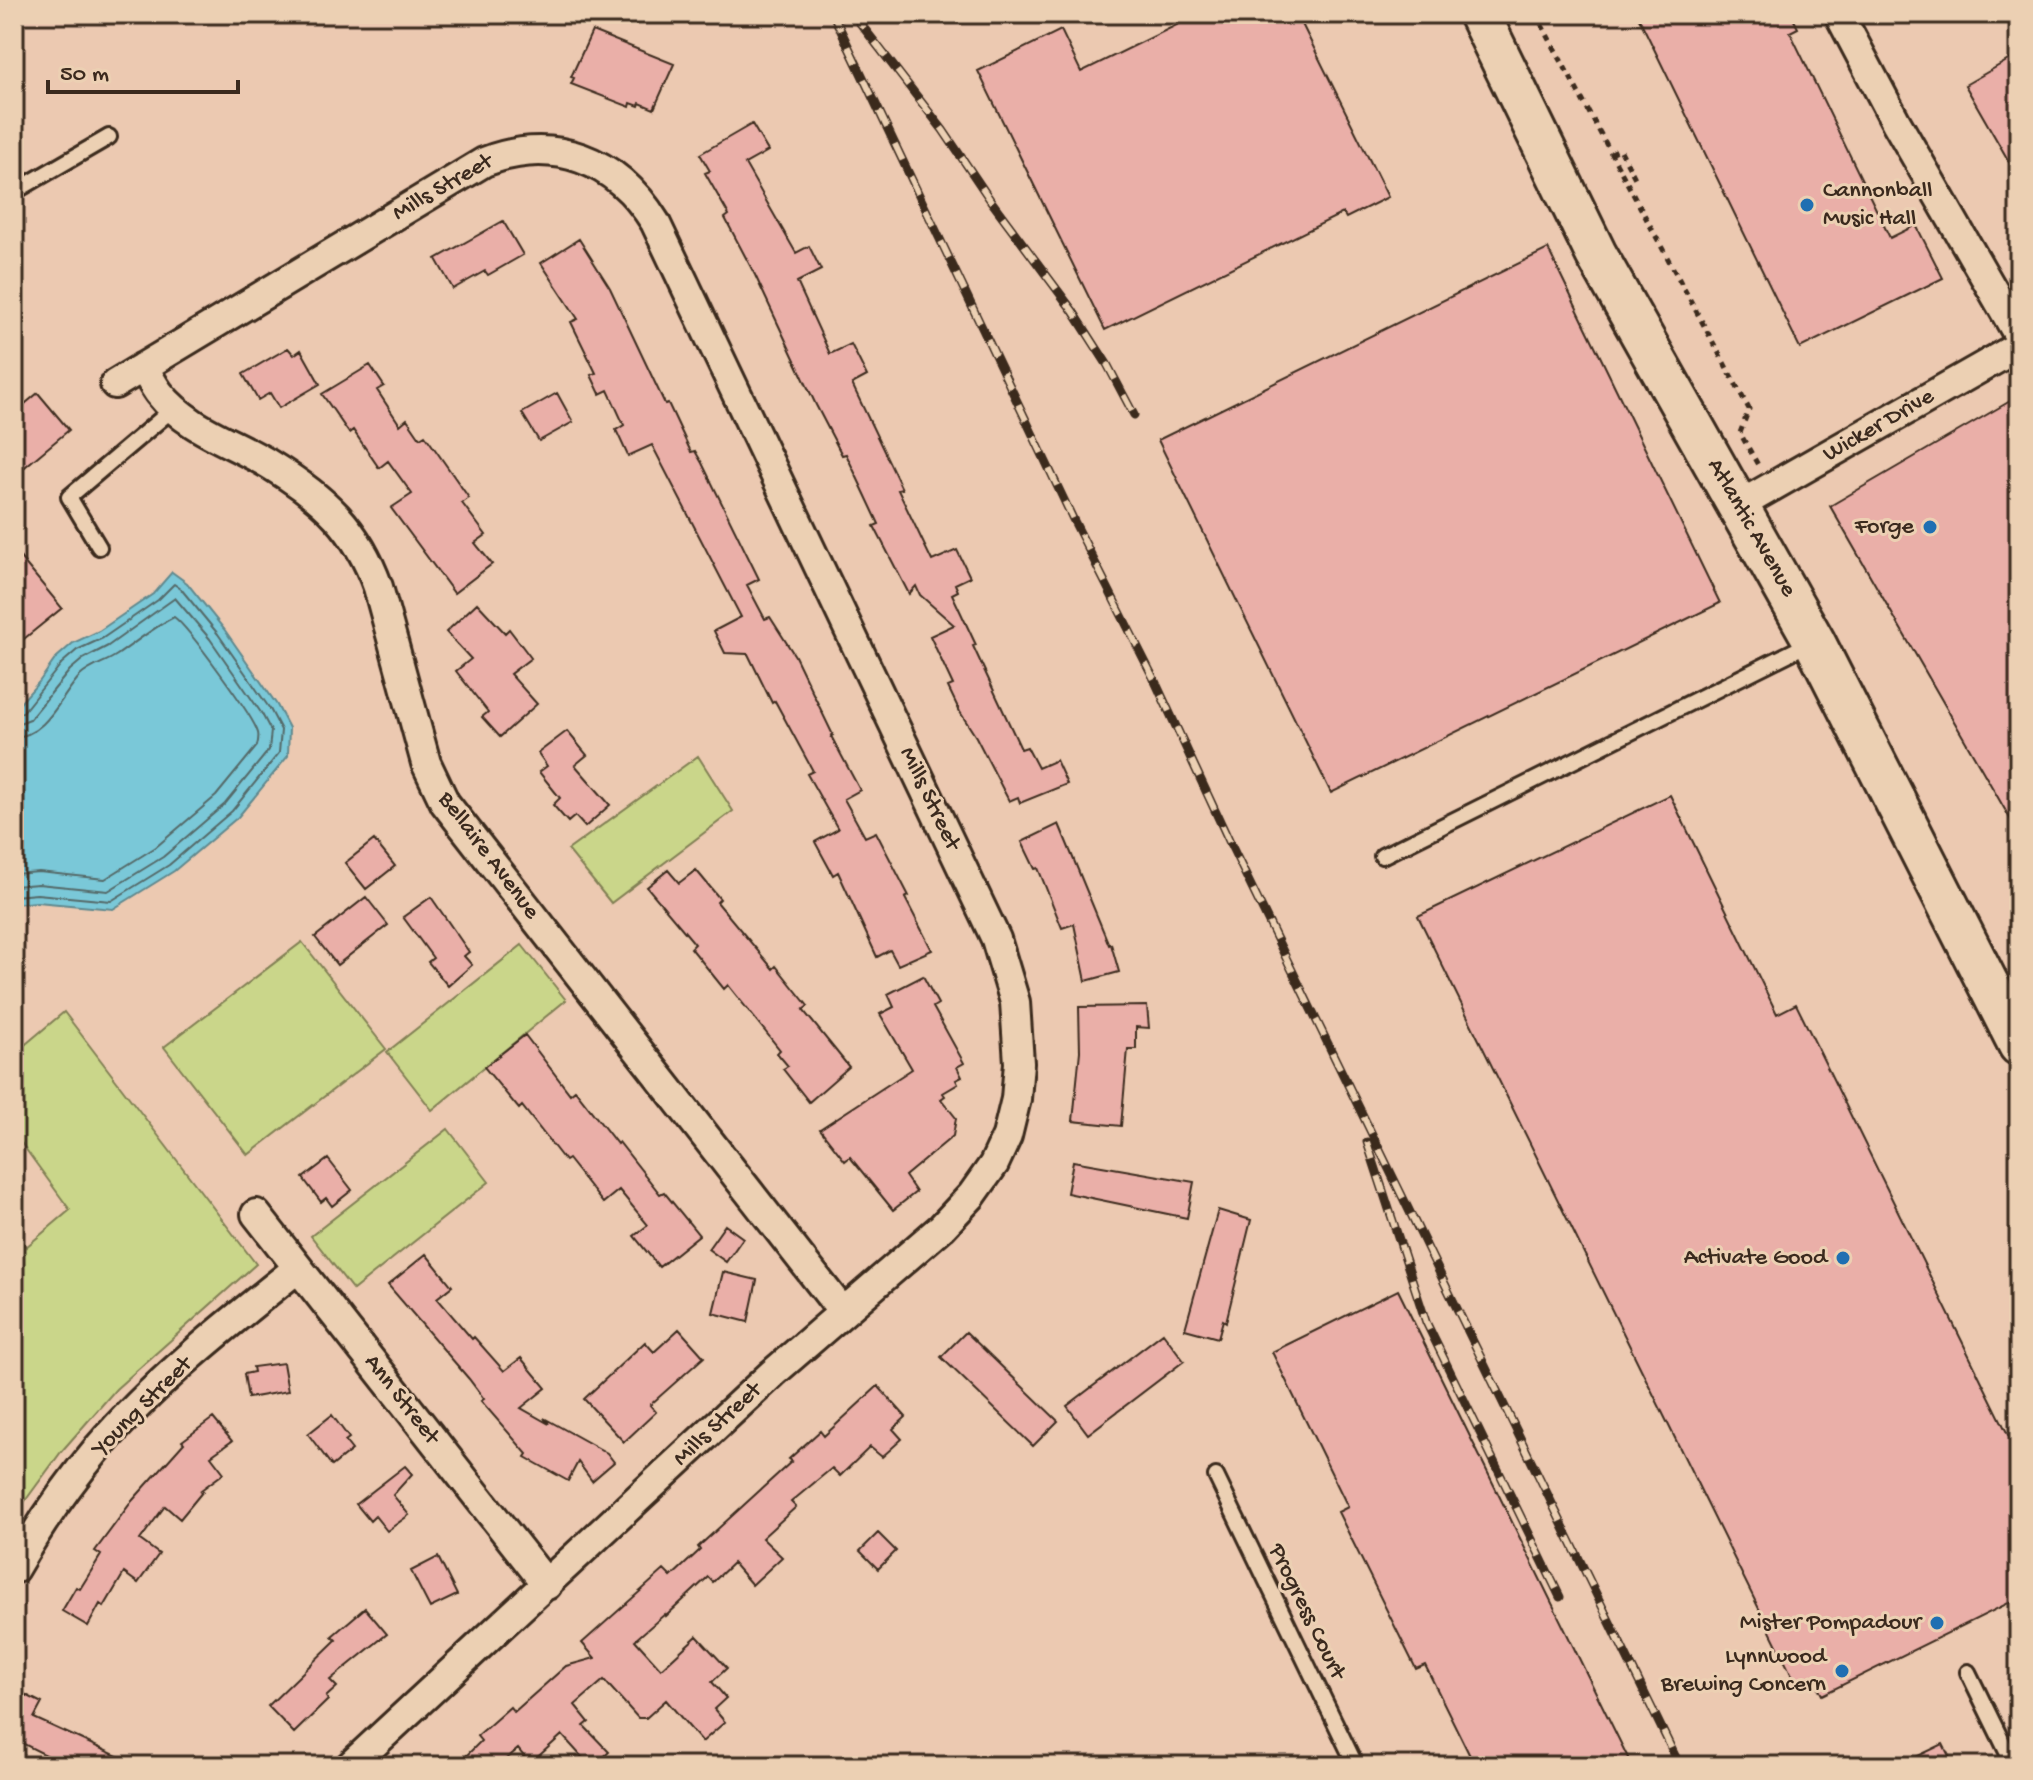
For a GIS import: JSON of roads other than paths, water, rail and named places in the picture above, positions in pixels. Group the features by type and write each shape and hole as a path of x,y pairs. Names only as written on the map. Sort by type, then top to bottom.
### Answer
{"main road":[{"name":"Atlantic Avenue","path":"1479,14 1596,254 1755,497 1814,641 2019,1045"}],"street":[{"path":"1839,14 1896,122 2019,336"},
{"name":"Mills Street","path":"115,384 462,173 507,153 533,149 581,158 623,181 642,200 655,222 996,939 1015,1002 1019,1063 1016,1099 1007,1136 994,1164 972,1195 942,1227 842,1311 350,1766"},
{"name":"Wicker Drive","path":"1755,497 2019,346"},
{"name":"Bellaire Avenue","path":"143,367 159,393 194,425 272,465 349,529 369,563 378,587 426,763 445,803 842,1311"},
{"name":"Ann Street","path":"256,1214 547,1585"},
{"name":"Young Street","path":"14,1569 71,1482 128,1416 178,1369 298,1268"}],"lane":[{"path":"14,192 109,137"},
{"path":"99,547 69,497 174,408"},
{"path":"1382,856 1814,641"},
{"name":"Progress Court","path":"1216,1476 1356,1766"},
{"path":"1968,1672 2014,1766"}],"water":[{"path":"172,572 187,583 224,629 277,705 289,728 288,756 238,817 174,871 113,909 37,902 14,904 14,710 56,658 73,643 99,631 153,594"}],"railway":[{"path":"833,14 1073,519 1154,679 1231,845 1680,1766"},
{"path":"853,14 943,130 991,201 1073,311 1107,364 1134,415"},
{"path":"1367,1142 1426,1322 1560,1597"}],"place":[{"name":"Cannonball Music Hall","path":"1807,205"},
{"name":"Forge","path":"1930,527"},
{"name":"Activate Good","path":"1843,1258"},
{"name":"Mister Pompadour","path":"1937,1623"},
{"name":"Lynnwood Brewing Concern","path":"1842,1671"}]}
